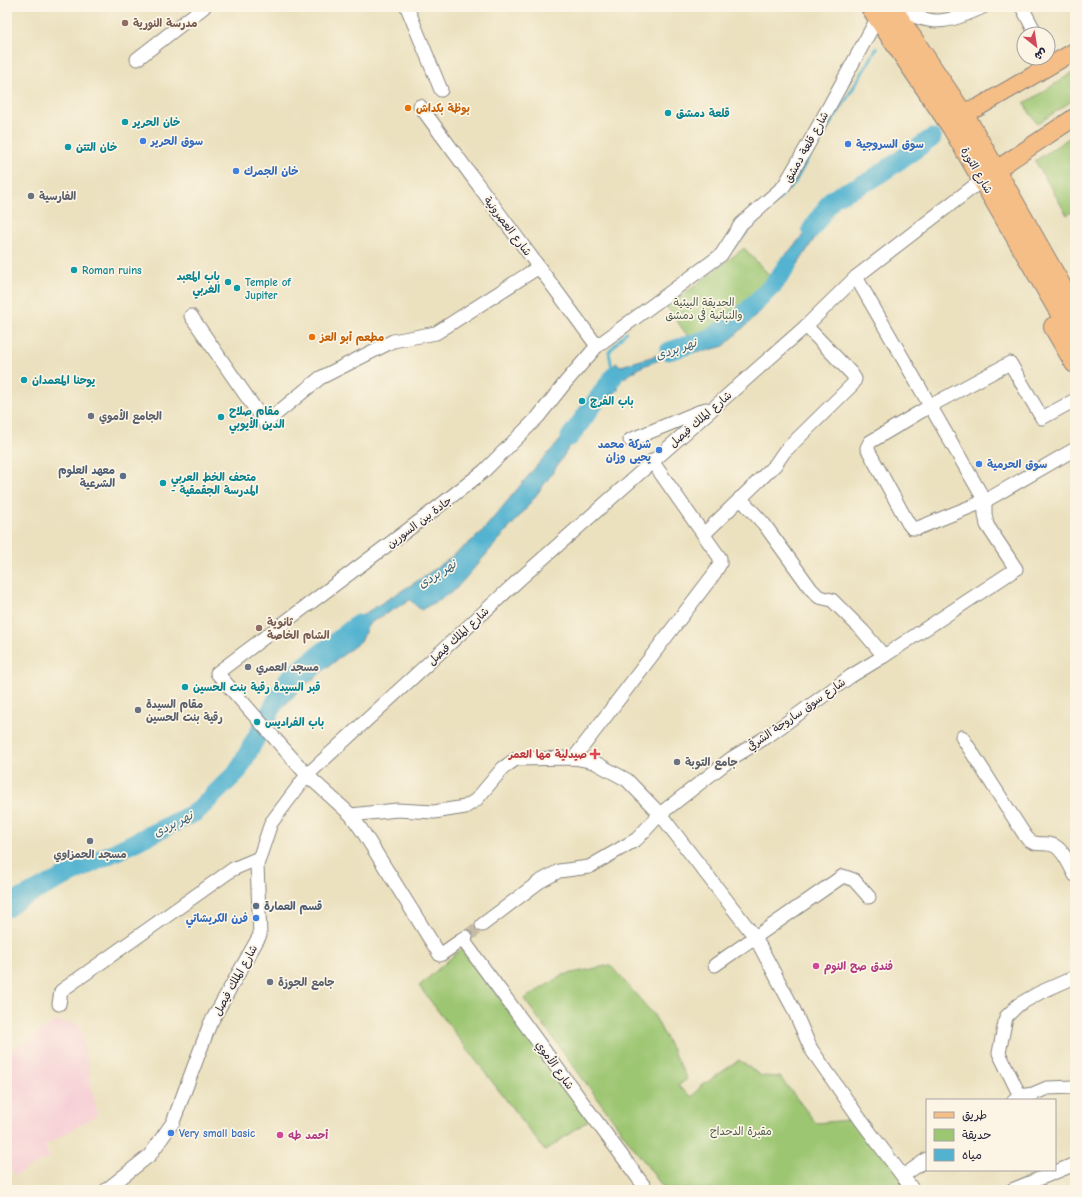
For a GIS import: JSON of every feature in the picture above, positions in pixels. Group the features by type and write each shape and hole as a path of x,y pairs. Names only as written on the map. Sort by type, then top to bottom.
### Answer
{"highway":[{"name":"شارع الثورة","path":"883,9 960,120 1075,311"},
{"name":"شارع الثورة","path":"960,120 1074,354"},
{"path":"1074,354 973,187 954,146 951,134 960,120 974,125 985,135 1075,288"}],"main road":[{"path":"1056,59 1075,51"},
{"path":"960,120 1042,66"},
{"path":"1003,165 1075,117"}],"street":[{"path":"137,59 204,7"},
{"path":"407,7 441,90"},
{"path":"883,9 923,20 941,21 959,18 984,7"},
{"path":"1022,7 1032,26"},
{"name":"شارع قلعة دمشق","path":"597,346 721,255 741,224 784,186 809,144 883,9"},
{"name":"شارع العصرونية","path":"420,106 597,346"},
{"name":"شارع الملك فيصل","path":"106,1190 150,1155 173,1122 210,1024 260,935 257,865 271,824 307,775 522,576 806,326 856,276 973,187"},
{"path":"191,316 265,423 320,378 393,341 436,333 539,268"},
{"path":"856,276 985,501"},
{"path":"704,534 775,465 784,452 853,384 855,379 852,374 806,326"},
{"name":"جادة بين السورين","path":"307,775 217,673 430,514 484,471 538,417 597,346"},
{"path":"1075,400 1042,418 1010,363 930,406 870,442 867,448 912,528 918,528 985,501 1075,449"},
{"path":"630,440 716,405"},
{"path":"574,758 714,574 720,564 720,558 652,461"},
{"path":"740,498 764,524 811,589 819,597 832,600 863,631 884,656"},
{"name":"شارع سوق ساروجة الشرقي","path":"482,925 539,882 559,871 578,870 589,867 637,839 660,814 732,758 768,736 851,676 1016,569 988,525 985,514 985,501"},
{"path":"962,737 1028,840 1034,843 1050,844 1059,848 1075,875"},
{"path":"307,775 351,815 398,810 434,812 465,807 476,800 503,768 516,758 574,758 594,762 627,780 660,814 755,937 793,1008 811,1049 860,1120 913,1190"},
{"name":"شارع الأموي","path":"351,815 440,954 464,938 647,1190"},
{"path":"59,1004 61,991 233,869 259,858"},
{"path":"715,965 843,876 854,880 869,897"},
{"path":"1074,1091 1047,1088 1033,1094 1017,1098 999,1054 1006,1016 1018,1005 1038,992 1075,977"},
{"path":"903,1176 926,1161"},
{"path":"1012,1190 1075,1164"}],"shaded area":[{"path":"56,1021 80,1025 97,1115 44,1146 50,1157 15,1175 7,1164 7,1053"}],"green space":[{"path":"1075,71 1075,99 1037,124 1024,104"},
{"path":"1075,134 1075,210 1067,215 1035,161"},
{"name":"الحديقة البيئية والنباتية في دمشق","path":"744,248 771,277 757,296 709,333 689,338 667,307"},
{"path":"461,949 593,1117 545,1151 419,986"},
{"name":"مقبرة الدحداح","path":"610,965 654,1015 687,1079 678,1086 692,1097 700,1087 739,1060 761,1076 780,1077 816,1123 860,1119 913,1190 665,1190 524,999 563,975"}],"water":[{"path":"825,210 829,216 789,278 758,314 724,346 706,351 680,353 643,366 619,381 618,390 608,399 599,397 596,388 616,363 621,366 658,355 681,343 694,343 710,338 743,315 775,283 784,257"},
{"path":"578,412 590,422 573,441 551,475 525,510 454,591 421,610 410,600 368,624 362,640 300,689 285,705 275,704 288,679 338,639 343,630 364,614 419,580 449,559 480,534 539,463 570,430 572,422"}],"waterway":[{"path":"788,190 794,184 811,153 843,105 877,48"},
{"name":"نهر بردى","path":"839,195 871,180 932,138"},
{"path":"733,248 751,227 782,196"},
{"name":"نهر بردى","path":"811,230 832,199"},
{"name":"نهر بردى","path":"669,351 710,338 743,315 775,283 788,264"},
{"path":"612,368 609,352 626,332"},
{"name":"نهر بردى","path":"570,437 614,376"},
{"name":"نهر بردى","path":"7,908 19,899 196,812 238,771 288,679 358,624"}],"tunnel":[{"path":"466,937 482,925"}],"place":[{"name":"مدرسة النورية","path":"125,23"},
{"name":"بوظة بكداش","path":"408,108"},
{"name":"قلعة دمشق","path":"668,113"},
{"name":"خان الحرير","path":"125,122"},
{"name":"سوق الحرير","path":"143,141"},
{"name":"سوق السروجية","path":"848,144"},
{"name":"خان التتن","path":"68,147"},
{"name":"خان الجمرك","path":"236,171"},
{"name":"الفارسية","path":"31,196"},
{"name":"Roman ruins","path":"74,270"},
{"name":"باب المعبد الغربي","path":"228,282"},
{"name":"Temple of Jupiter","path":"237,288"},
{"name":"مطعم أبو العز","path":"312,337"},
{"name":"يوحنا المعمدان","path":"24,380"},
{"name":"باب الفرج","path":"582,401"},
{"name":"الجامع الأموي","path":"91,416"},
{"name":"مقام صلاح الدين الأيوبي","path":"221,417"},
{"name":"شركة محمد يحيى وزان","path":"659,450"},
{"name":"سوق الحرمية","path":"979,464"},
{"name":"معهد العلوم الشرعية","path":"123,476"},
{"name":"متحف الخط العربي - المدرسة الجقمقية","path":"163,483"},
{"name":"ثانوية الشام الخاصة","path":"259,628"},
{"name":"مسجد العمري","path":"248,667"},
{"name":"قبر السيدة رقية بنت الحسين","path":"185,687"},
{"name":"مقام السيدة رقية بنت الحسين","path":"138,710"},
{"name":"باب الفراديس","path":"257,722"},
{"name":"صيدلية مها العمر","path":"595,754"},
{"name":"جامع التوبة","path":"677,762"},
{"name":"مسجد الحمزاوي","path":"90,841"},
{"name":"قسم العمارة","path":"256,906"},
{"name":"فرن الكريشاتي","path":"256,918"},
{"name":"فندق صح النوم","path":"816,966"},
{"name":"جامع الجوزة","path":"270,982"},
{"name":"Very small basic","path":"171,1133"},
{"name":"أحمد طه","path":"280,1135"}]}
